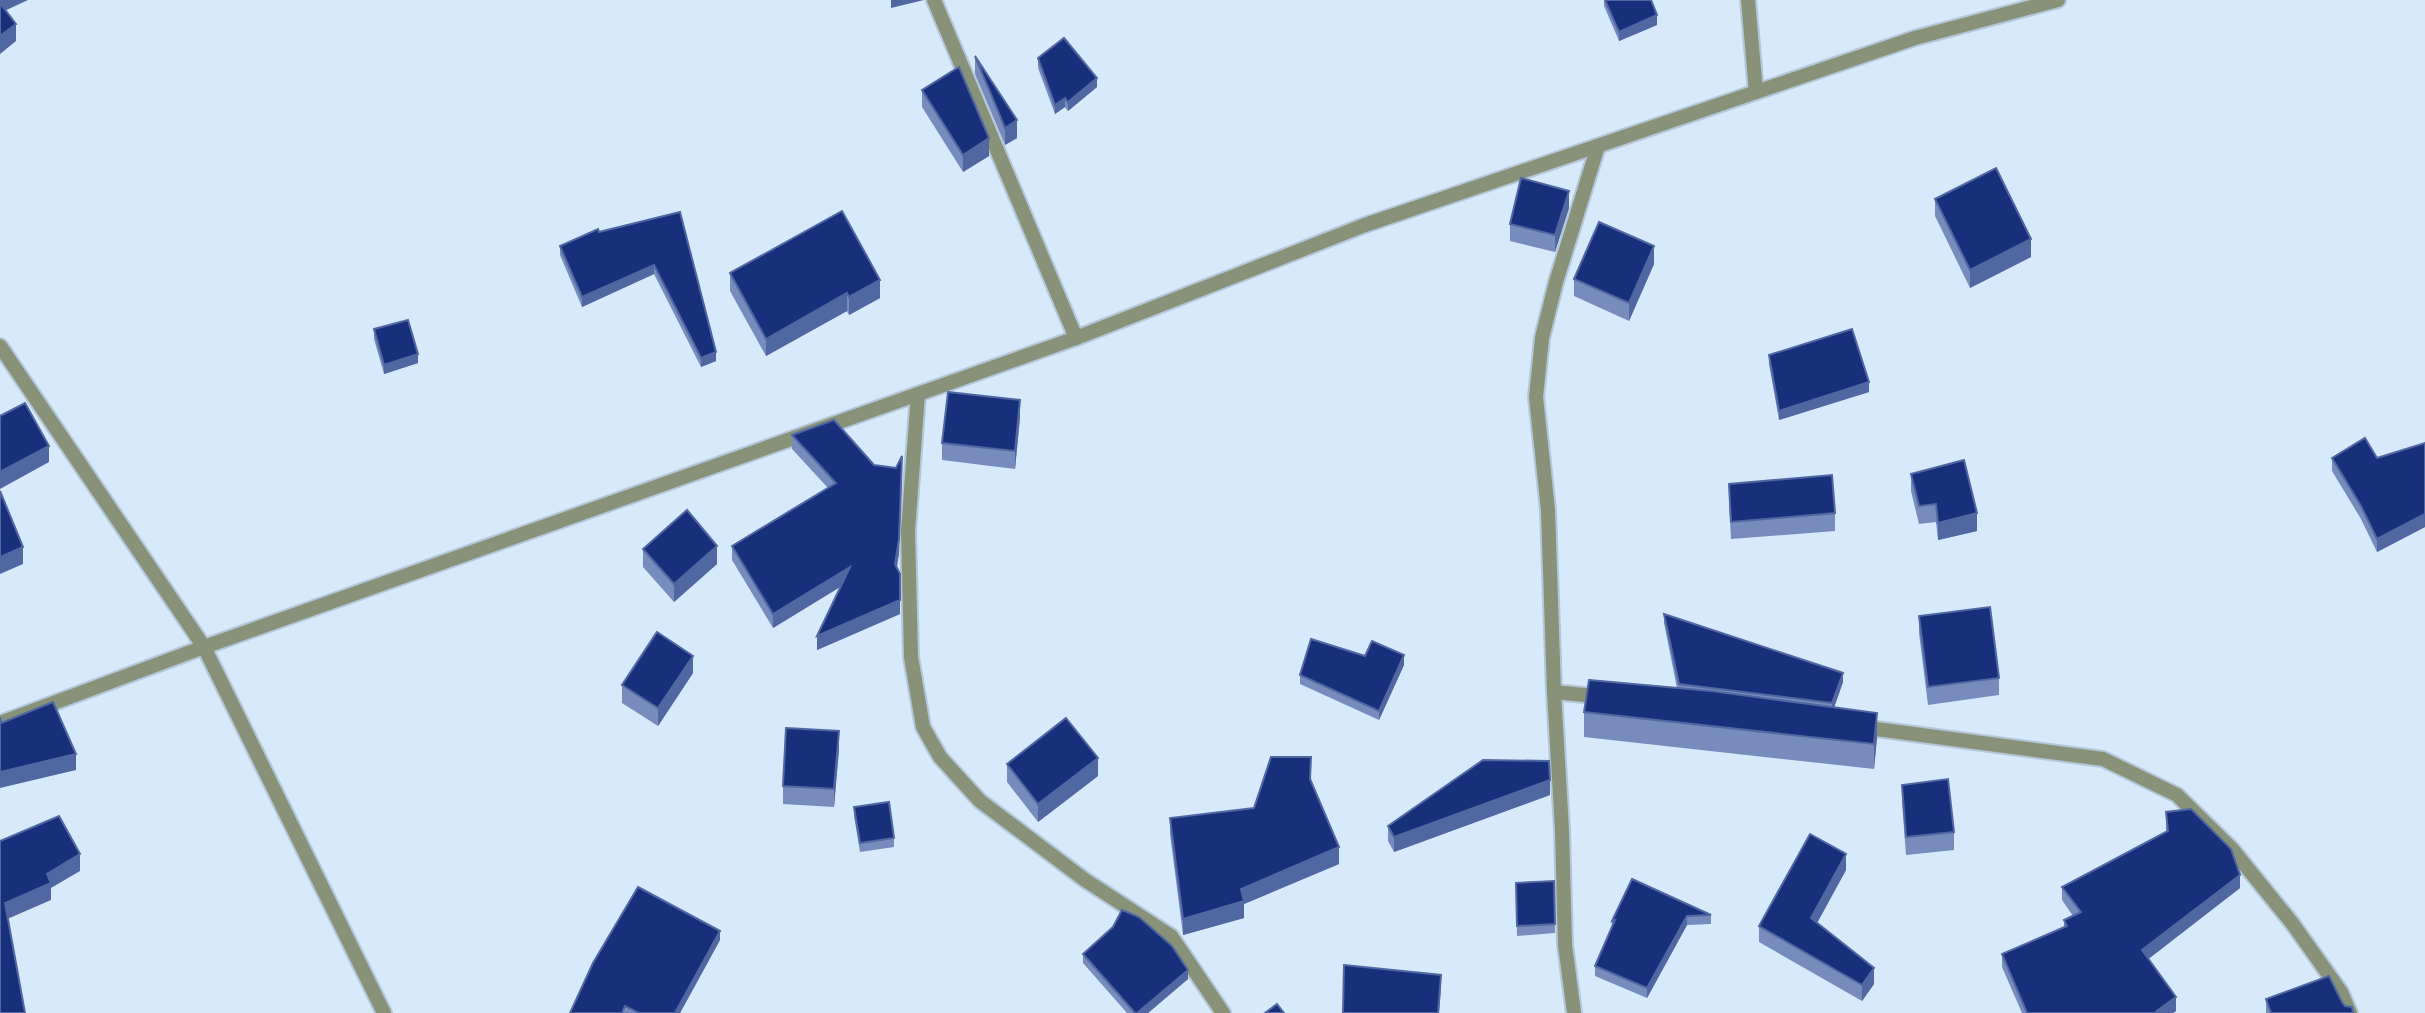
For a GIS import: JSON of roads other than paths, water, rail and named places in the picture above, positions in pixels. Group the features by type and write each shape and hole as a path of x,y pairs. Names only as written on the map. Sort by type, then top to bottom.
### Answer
{"street":[{"path":"934,0 1076,338"},
{"path":"1748,0 1756,92"},
{"path":"0,723 204,647 1076,338 1365,225 1915,38 2058,0"},
{"path":"1574,1013 1565,945 1548,510 1536,397 1542,338 1556,282 1598,146"},
{"path":"0,346 204,647 384,1013"},
{"path":"918,394 908,531 911,657 923,727 940,757 980,801 1085,880 1171,936 1223,1013"},
{"path":"1554,692 1619,698"},
{"path":"1846,725 2103,760 2177,795 2232,849 2292,923 2341,992 2350,1013"}]}
